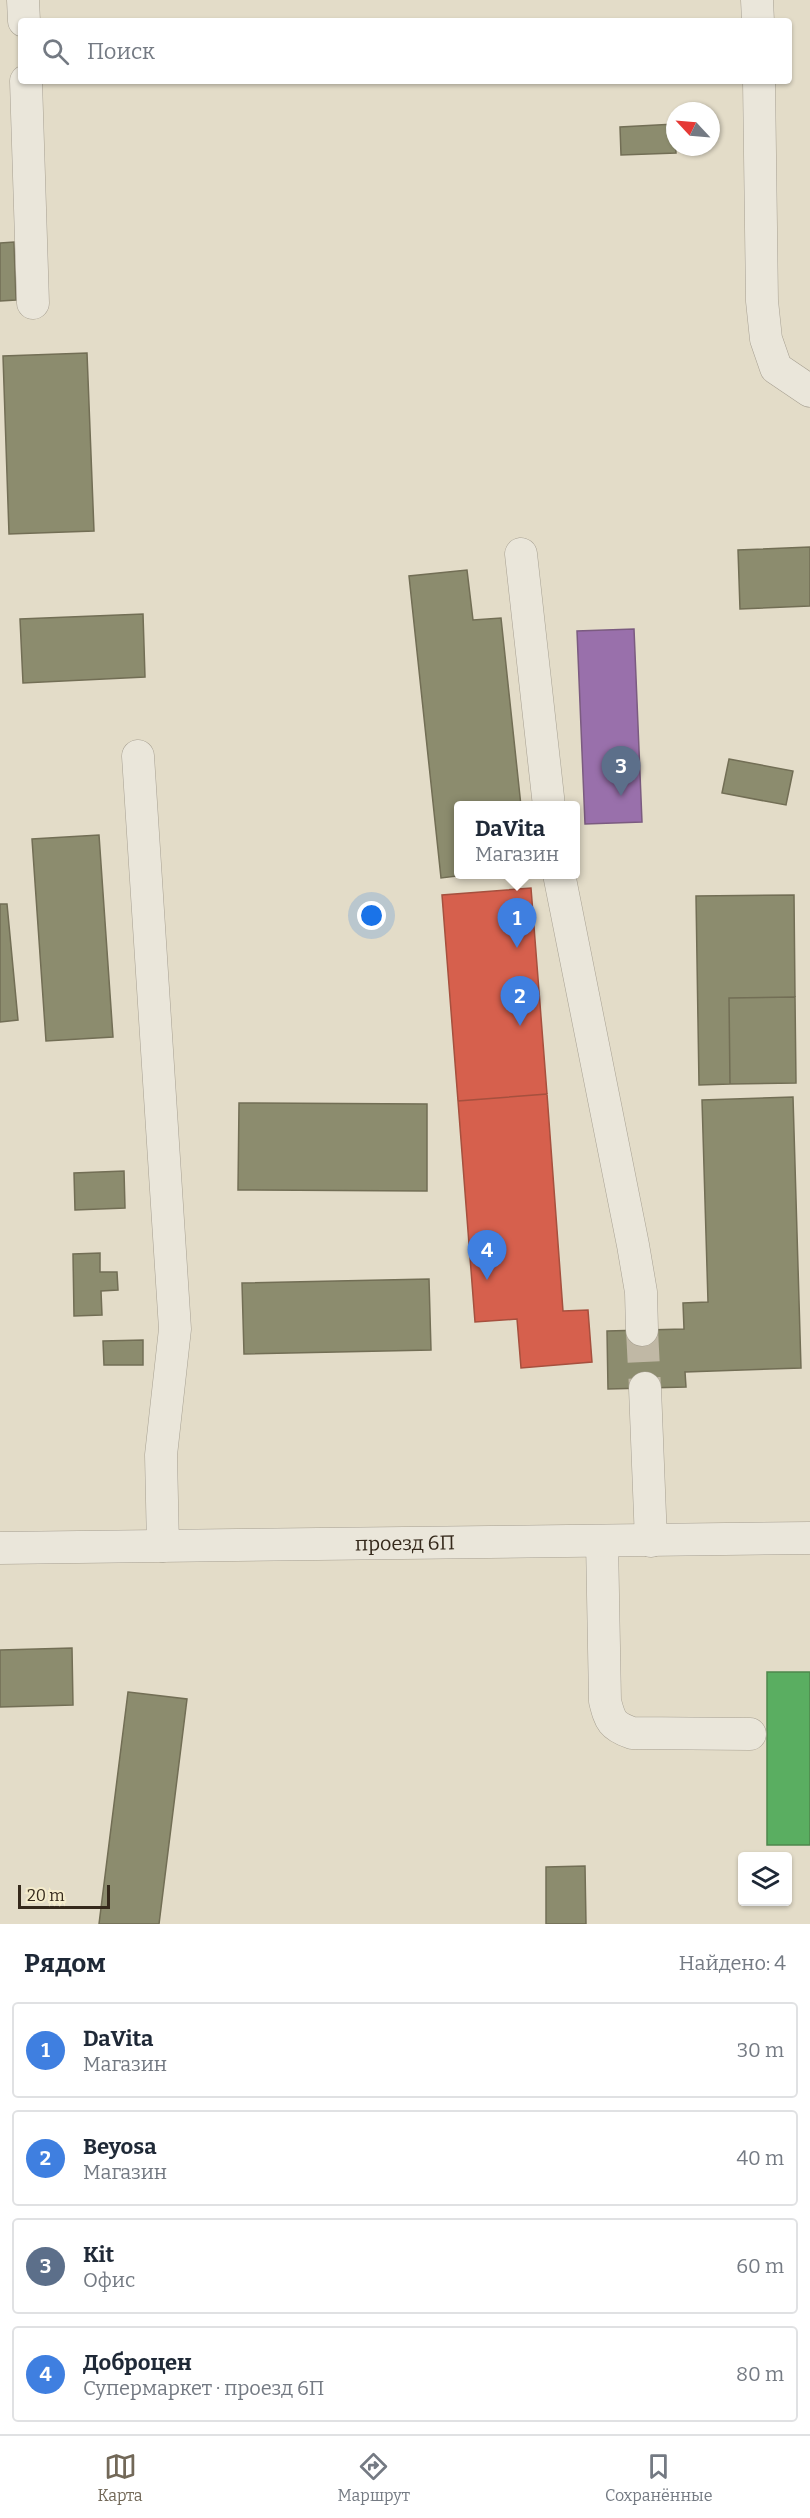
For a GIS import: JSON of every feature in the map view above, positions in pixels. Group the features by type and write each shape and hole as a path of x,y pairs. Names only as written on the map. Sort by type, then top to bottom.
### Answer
{"street":[{"path":"23,0 24,18"},
{"path":"757,0 758,18"},
{"path":"26,84 33,303"},
{"path":"759,84 762,301 766,339 776,368 810,391"},
{"path":"521,554 548,801"},
{"path":"138,756 175,1329 161,1455 163,1546"},
{"path":"560,879 633,1245 641,1292 642,1330"},
{"path":"645,1389 651,1541"},
{"name":"проезд 6П","path":"0,1548 810,1538"},
{"path":"602,1542 605,1701 609,1717 617,1727 632,1733 750,1734"}],"building: Торговля":[{"path":"531,888 547,1094 458,1101 442,895"},
{"path":"547,1094 563,1311 588,1310 592,1362 521,1368 517,1319 475,1322 458,1101"}],"building: Офисы":[{"path":"634,629 642,822 585,824 577,631"}],"building: Учреждения":[{"path":"767,1672 810,1672 810,1845 767,1845"}],"building: Промзона":[{"path":"666,124 666,153 621,155 620,127"},
{"path":"14,242 16,300 0,301 0,243"},
{"path":"87,353 94,531 9,534 3,356"},
{"path":"810,547 810,606 740,609 738,550"},
{"path":"467,570 473,620 501,618 520,801 454,801 454,876 441,878 409,576"},
{"path":"143,614 145,677 23,683 20,619"},
{"path":"729,759 793,771 786,805 722,793"},
{"path":"99,835 113,1037 46,1041 32,839"},
{"path":"794,895 795,997 729,998 730,1084 699,1085 696,896"},
{"path":"0,904 7,904 18,1020 0,1022"},
{"path":"795,997 796,1083 730,1084 729,998"},
{"path":"793,1097 801,1368 685,1372 686,1387 608,1389 607,1331 684,1329 683,1303 708,1302 702,1100"},
{"path":"239,1103 427,1104 427,1191 238,1190"},
{"path":"124,1171 125,1208 75,1210 74,1173"},
{"path":"100,1253 100,1272 117,1272 118,1290 101,1291 102,1315 74,1316 73,1254"},
{"path":"429,1279 431,1350 244,1354 242,1283"},
{"path":"143,1340 143,1365 104,1365 103,1341"},
{"path":"72,1648 73,1705 0,1707 0,1650"},
{"path":"128,1692 187,1699 159,1924 99,1924"},
{"path":"585,1866 586,1924 546,1924 546,1867"}],"tunnel":[{"path":"642,1330 645,1388"}],"place":[{"name":"Kit","path":"621,796"},
{"name":"DaVita","path":"517,948"},
{"name":"Beyosa","path":"520,1026"},
{"name":"Доброцен","path":"487,1280"}]}
